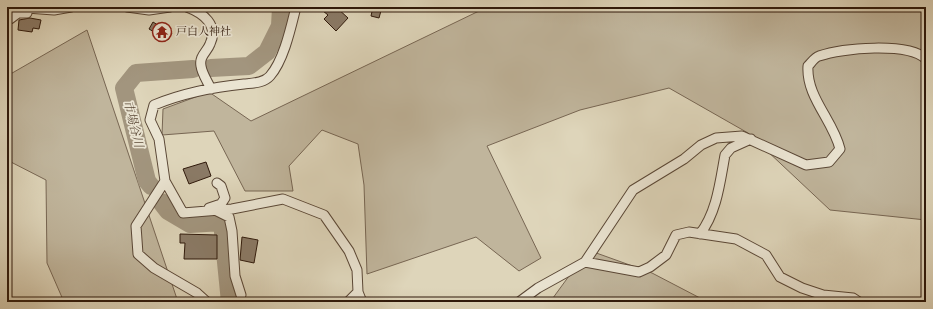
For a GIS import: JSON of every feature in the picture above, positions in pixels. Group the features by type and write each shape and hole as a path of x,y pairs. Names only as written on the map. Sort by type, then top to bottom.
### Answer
{"street":[{"path":"13,7 36,10 54,10 71,7"},
{"path":"127,7 149,10 170,7"},
{"path":"187,7 200,12 210,22 213,36 210,46 202,55 200,66 211,89"},
{"path":"296,7 288,39 270,77 260,82 218,86 211,89 176,96 154,105 150,120 159,138 165,181 183,213 232,209 283,199 324,215 349,251 356,270 358,292 362,302"},
{"path":"10,19 18,13 28,13 36,10"},
{"path":"519,302 538,288 585,262 633,190 684,159 701,145 716,138 742,136 806,165 829,162 840,149 838,139 815,97 807,75 808,66 818,56 855,50 897,48 912,51 926,59"},
{"path":"700,234 707,225 714,211 724,155 736,145 750,139"},
{"path":"165,181 136,226 138,254 154,268 197,294 207,302"},
{"path":"195,212 221,204 225,198 221,186 218,183"},
{"path":"216,210 229,216 232,231 234,276 241,295"},
{"path":"585,262 639,272 650,267 666,255 676,235 689,232 736,239 766,255 780,277 802,288 823,294 853,298 859,302"},
{"path":"348,302 358,292"}],"shaded area":[{"path":"484,7 926,7 926,220 830,210 748,133 669,88 580,110 487,146 541,258 519,271 476,237 367,274 364,185 358,144 322,130 289,166 293,191 245,191 214,131 162,135 163,109 209,92 251,121 479,11"},
{"path":"87,30 178,302 64,302 47,263 46,180 7,160 7,76"},
{"path":"588,250 652,273 700,298 702,302 550,302"}],"building":[{"path":"318,7 336,7 348,18 336,31 324,19 328,15"},
{"path":"373,7 382,7 379,18 371,16"},
{"path":"30,18 41,20 39,29 33,28 32,32 18,30 19,20"},
{"name":"戸白人神社","path":"153,22 161,27 163,23 171,28 169,31 172,33 168,40 149,29"},
{"path":"206,162 211,176 189,184 183,169"},
{"path":"180,234 217,235 217,259 184,259 185,243 180,243"},
{"path":"242,237 258,240 254,263 240,260"}],"waterway":[{"name":"市場谷川","path":"211,68 249,66 267,52 280,26 281,7"},
{"name":"市場谷川","path":"151,186 147,181 124,88 136,73 193,69"},
{"name":"市場谷川","path":"161,202 168,211 190,224 222,222 230,302"}],"place":[{"name":"戸白人神社","path":"162,32"}]}
